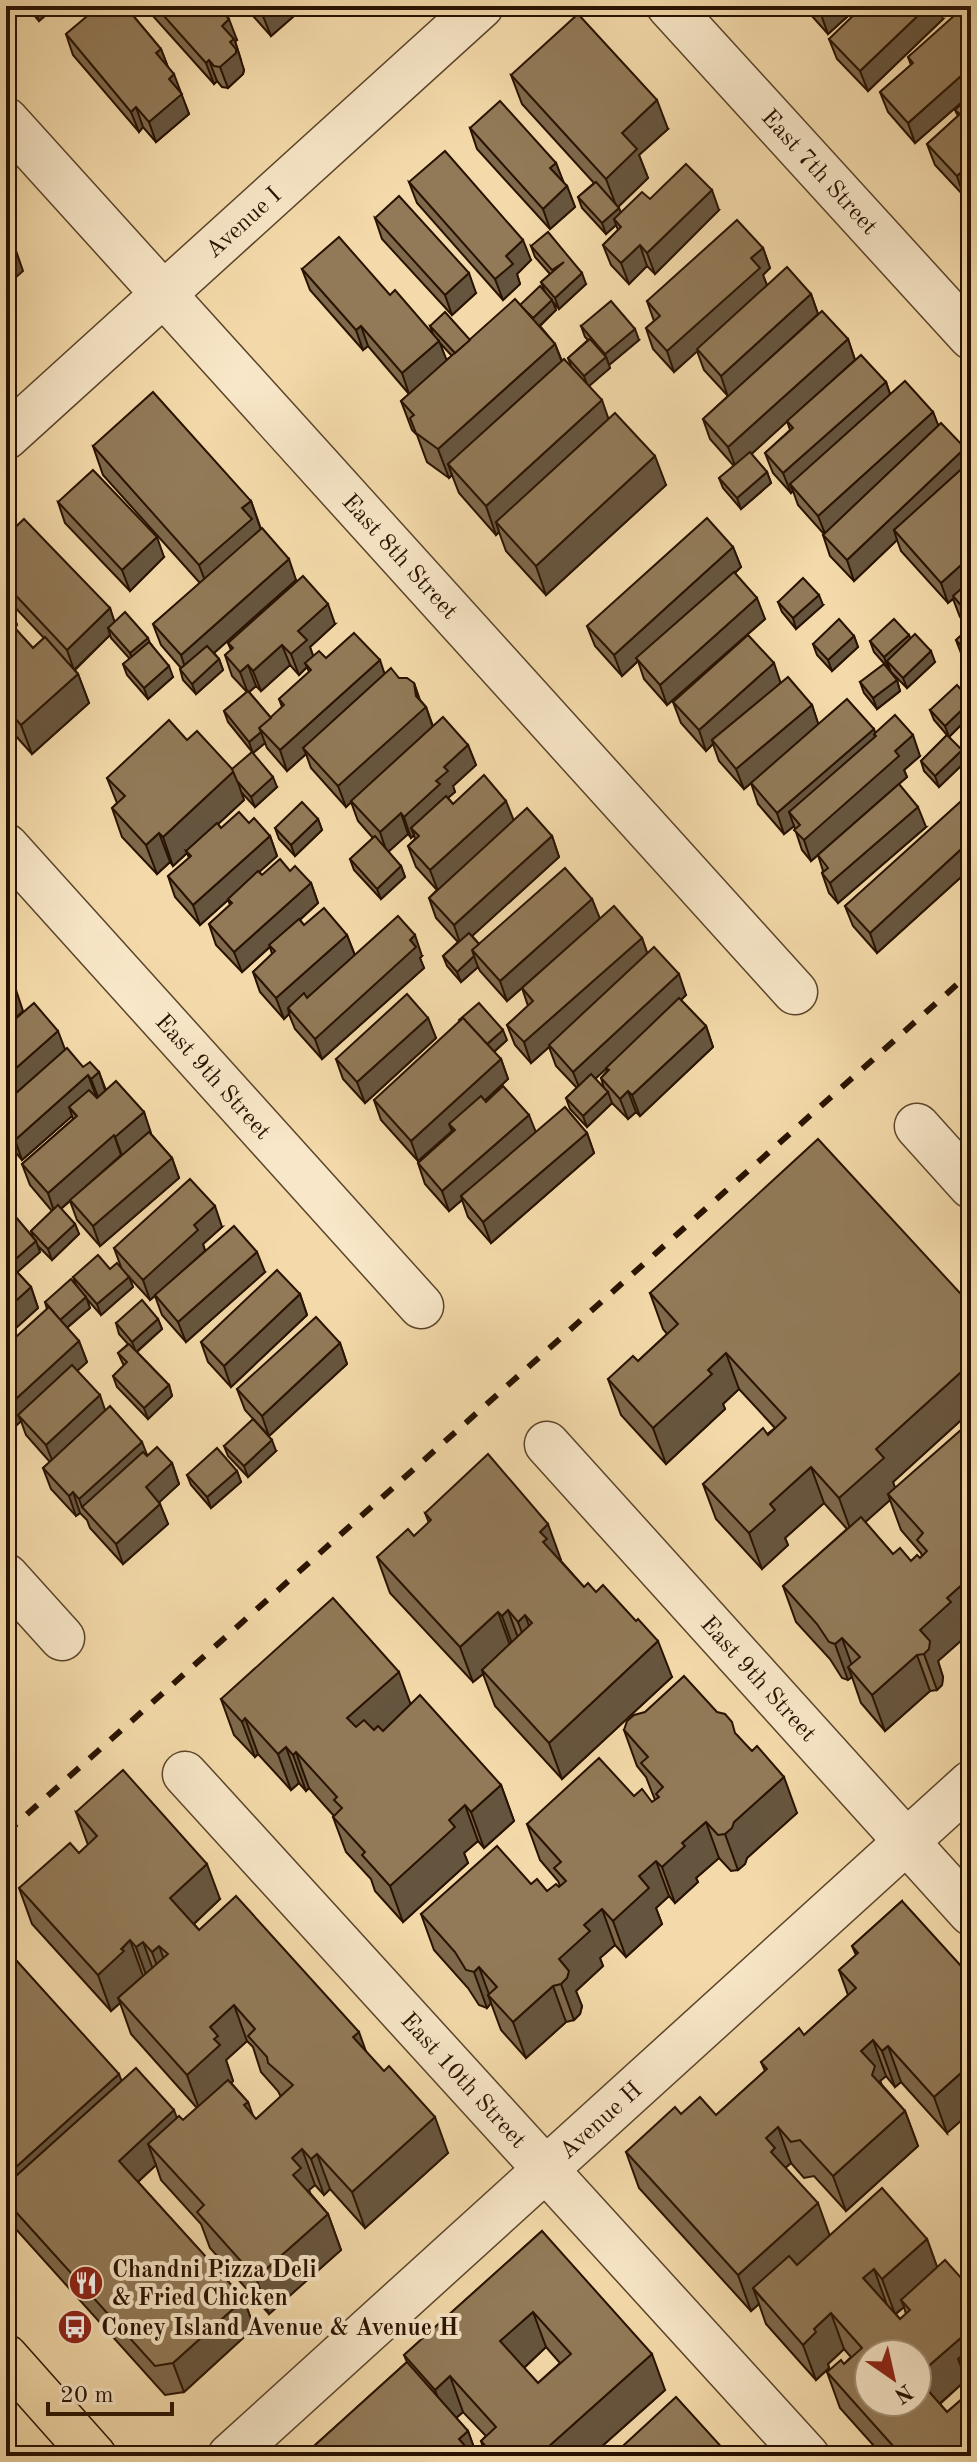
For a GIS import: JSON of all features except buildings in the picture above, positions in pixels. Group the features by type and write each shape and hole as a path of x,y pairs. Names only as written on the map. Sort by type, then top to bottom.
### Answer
{"main road":[{"path":"6,2357 94,2456"}],"street":[{"name":"Avenue I","path":"6,437 481,6"},
{"name":"East 7th Street","path":"669,6 971,337"},
{"name":"East 8th Street","path":"6,120 795,992"},
{"name":"East 9th Street","path":"6,846 421,1306"},
{"path":"917,1126 971,1186"},
{"name":"East 9th Street","path":"547,1444 971,1913"},
{"path":"6,1576 62,1638"},
{"name":"East 10th Street","path":"185,1774 807,2456"},
{"name":"Avenue H","path":"230,2456 971,1783"}],"railway":[{"path":"6,1833 971,972"}],"place":[{"name":"Chandni Pizza Deli & Fried Chicken","path":"86,2283"},
{"name":"Coney Island Avenue & Avenue H","path":"75,2327"}]}
